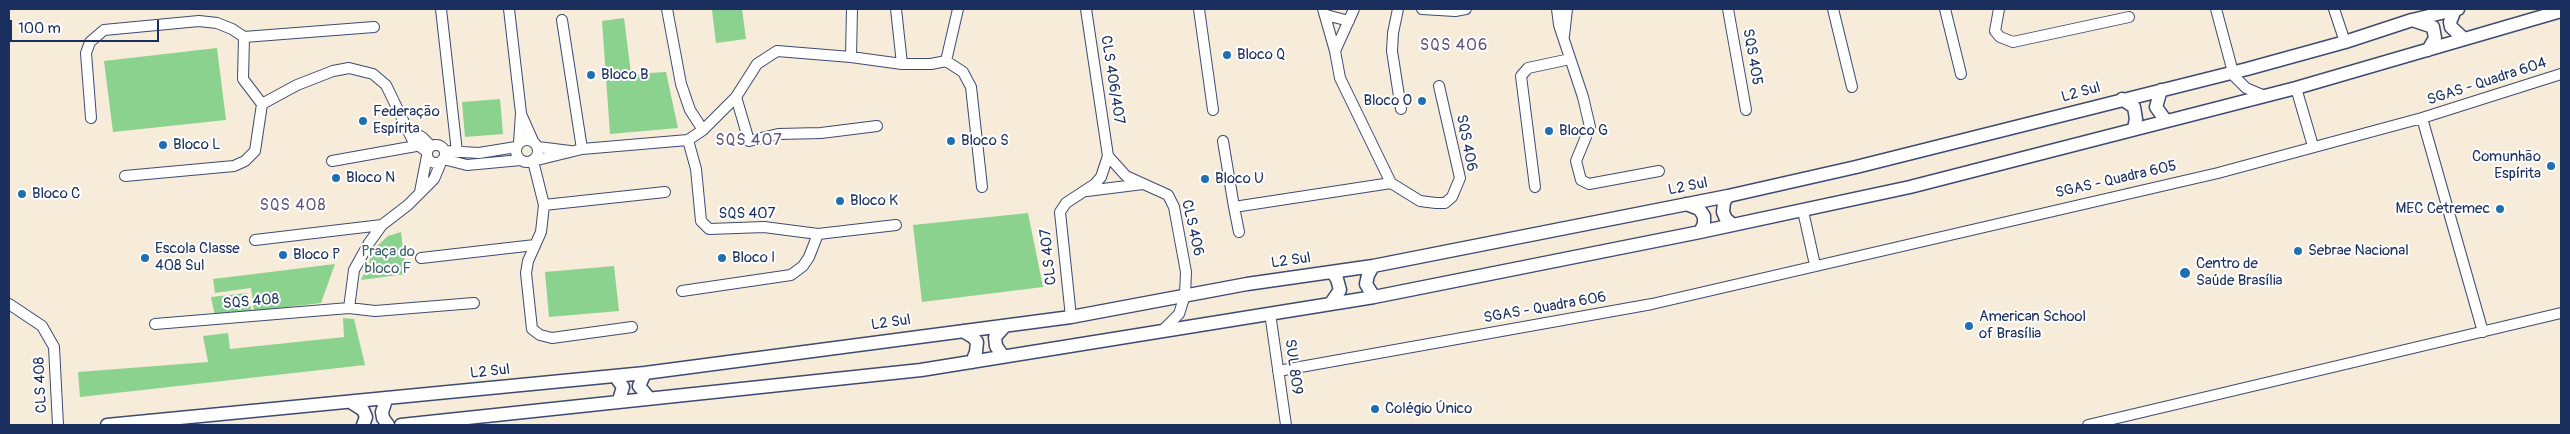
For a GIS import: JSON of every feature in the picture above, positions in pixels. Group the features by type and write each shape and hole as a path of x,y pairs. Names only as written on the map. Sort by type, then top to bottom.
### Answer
{"main road":[{"name":"L2 Sul","path":"107,425 176,421 645,373 1071,317 1247,284 1373,266 1728,196 1874,162 2232,72 2345,42 2412,20 2457,9"},
{"path":"2457,9 2450,22 2451,27 2464,39"},
{"path":"401,425 619,400 821,382 972,362 1374,297 1700,232 1910,187 2134,128 2166,122 2296,88 2561,12"},
{"path":"2412,20 2423,22 2433,28 2435,38 2428,50"},
{"path":"2161,90 2156,107 2166,122"},
{"path":"2122,99 2134,107 2136,119 2134,128"},
{"path":"1728,196 1724,202 1723,212 1726,219 1733,225"},
{"path":"1686,204 1699,209 1704,216 1704,224 1700,232"},
{"path":"1373,266 1366,284 1374,297"},
{"path":"1331,304 1340,290 1337,278 1332,272"},
{"path":"1003,356 996,346 995,337 1005,326"},
{"path":"963,331 977,342 972,362"},
{"path":"645,373 640,386 641,391 649,398"},
{"path":"615,376 623,387 619,400"},
{"path":"386,400 382,412 383,418 388,425"},
{"path":"352,402 363,410 366,417 363,425"}],"street":[{"path":"441,9 457,152"},
{"path":"509,9 521,113 516,154 521,160"},
{"path":"667,9 680,84 690,110 703,130"},
{"path":"851,57 852,9"},
{"path":"896,9 902,64"},
{"path":"946,61 958,9"},
{"name":"CLS 406/407","path":"1086,9 1108,156"},
{"path":"1199,9 1213,110"},
{"path":"1335,51 1354,9"},
{"path":"1398,9 1393,33 1392,51 1401,109"},
{"path":"1426,9 1455,11 1466,9"},
{"path":"1557,9 1557,19 1583,97 1590,127 1576,161 1581,180 1589,184 1659,171"},
{"path":"1564,37 1567,9"},
{"name":"SQS 405","path":"1728,9 1746,110"},
{"path":"1833,9 1852,87"},
{"path":"1945,9 1961,74"},
{"path":"2000,9 1995,31 2000,37 2013,42 2129,17"},
{"path":"2216,9 2232,72 2246,88 2265,96"},
{"path":"2334,9 2345,42"},
{"path":"1324,12 1349,21"},
{"path":"1234,207 1391,183 1340,78 1335,51 1324,12"},
{"path":"562,20 578,150"},
{"path":"91,118 86,53 90,42 104,30 199,21 217,23 232,29 244,37 374,27"},
{"path":"125,176 234,166 246,161 255,151 262,104 243,79 244,37"},
{"path":"443,157 461,165 521,160 533,161 578,150 688,140 703,130 736,97 757,64 771,54 786,51 902,64 931,64 946,61 963,72 971,86 982,187"},
{"path":"1535,187 1521,76 1528,68 1570,59"},
{"path":"262,104 297,85 333,71 349,68 361,70 373,74 386,85 416,146"},
{"name":"SGAS - Quadra 604","path":"2422,118 2561,74"},
{"name":"SQS 406","path":"1391,183 1420,201 1436,204 1445,203 1455,193 1460,178 1439,86"},
{"path":"2296,88 2313,146"},
{"path":"736,97 749,141 778,134 821,133 877,126"},
{"path":"521,113 536,144 538,155 533,161"},
{"path":"2422,118 2484,332"},
{"name":"SGAS - Quadra 605","path":"1814,265 2218,173 2422,118"},
{"path":"410,131 422,137 432,162 457,152 483,153 518,145 525,139 536,144 578,150"},
{"name":"SQS 407","path":"688,140 696,169 701,222 705,227 716,230 764,227 818,234 896,225"},
{"path":"1223,141 1239,232"},
{"path":"349,308 354,270 382,225 408,205 434,178 443,157 439,145 428,151"},
{"path":"332,161 416,146 428,151"},
{"path":"420,192 428,151"},
{"path":"483,153 484,164"},
{"name":"CLS 406","path":"1108,156 1120,172 1143,184 1165,192 1172,200 1186,272 1185,296 1179,314 1160,333"},
{"name":"CLS 407","path":"1071,317 1060,212 1066,203 1087,191 1101,177 1108,156"},
{"path":"533,161 544,205 544,219 528,261 526,272 532,329 535,333 552,338 632,327"},
{"path":"1087,191 1143,184"},
{"path":"544,205 665,192"},
{"path":"1802,211 1814,265"},
{"path":"255,240 382,225"},
{"path":"682,290 791,274 803,266 809,257 818,234"},
{"path":"421,258 535,245"},
{"name":"SGAS - Quadra 606","path":"1278,370 1652,304 1814,265"},
{"name":"SQS 408","path":"155,324 349,308 376,311 474,303"},
{"name":"CLS 408","path":"9,304 42,326 54,347 58,425"},
{"path":"2088,425 2484,332 2561,312"},
{"path":"9,314 21,313"},
{"name":"SUL 809","path":"1270,313 1286,425"}],"green space":[{"path":"742,9 746,39 716,43 712,10"},
{"path":"624,18 631,74 666,72 678,128 610,134 602,21"},
{"path":"217,48 226,120 113,132 104,61"},
{"path":"500,99 503,134 465,137 462,102"},
{"path":"1028,213 1043,287 922,302 913,225"},
{"name":"Praça do bloco F","path":"401,232 406,274 361,280 375,248 388,236"},
{"path":"335,264 321,303 254,311 251,288 215,293 213,279"},
{"path":"614,266 619,311 549,317 545,272"},
{"path":"247,293 252,312 215,316 211,297"},
{"path":"343,318 354,319 365,365 80,397 78,372 208,362 203,336 228,333 230,349 344,337"}],"place":[{"name":"Bloco Q","path":"1227,55"},
{"name":"Bloco B","path":"591,75"},
{"name":"Bloco O","path":"1422,101"},
{"name":"Federação Espírita","path":"363,121"},
{"name":"Bloco G","path":"1549,131"},
{"name":"Bloco S","path":"951,141"},
{"name":"Bloco L","path":"163,145"},
{"name":"Comunhão Espírita","path":"2551,166"},
{"name":"Bloco N","path":"336,178"},
{"name":"Bloco U","path":"1205,179"},
{"name":"Bloco C","path":"22,194"},
{"name":"Bloco K","path":"840,201"},
{"name":"MEC Cetremec","path":"2500,209"},
{"name":"Sebrae Nacional","path":"2298,251"},
{"name":"Bloco P","path":"283,255"},
{"name":"Escola Classe 408 Sul","path":"145,258"},
{"name":"Bloco I","path":"722,258"},
{"name":"Centro de Saúde Brasília","path":"2185,273"},
{"name":"American School of Brasília","path":"1969,326"},
{"name":"Colégio Único","path":"1375,409"}],"district":[{"name":"SQS 406","path":"1454,46"},
{"name":"SQS 407","path":"749,141"},
{"name":"SQS 408","path":"293,206"}]}
